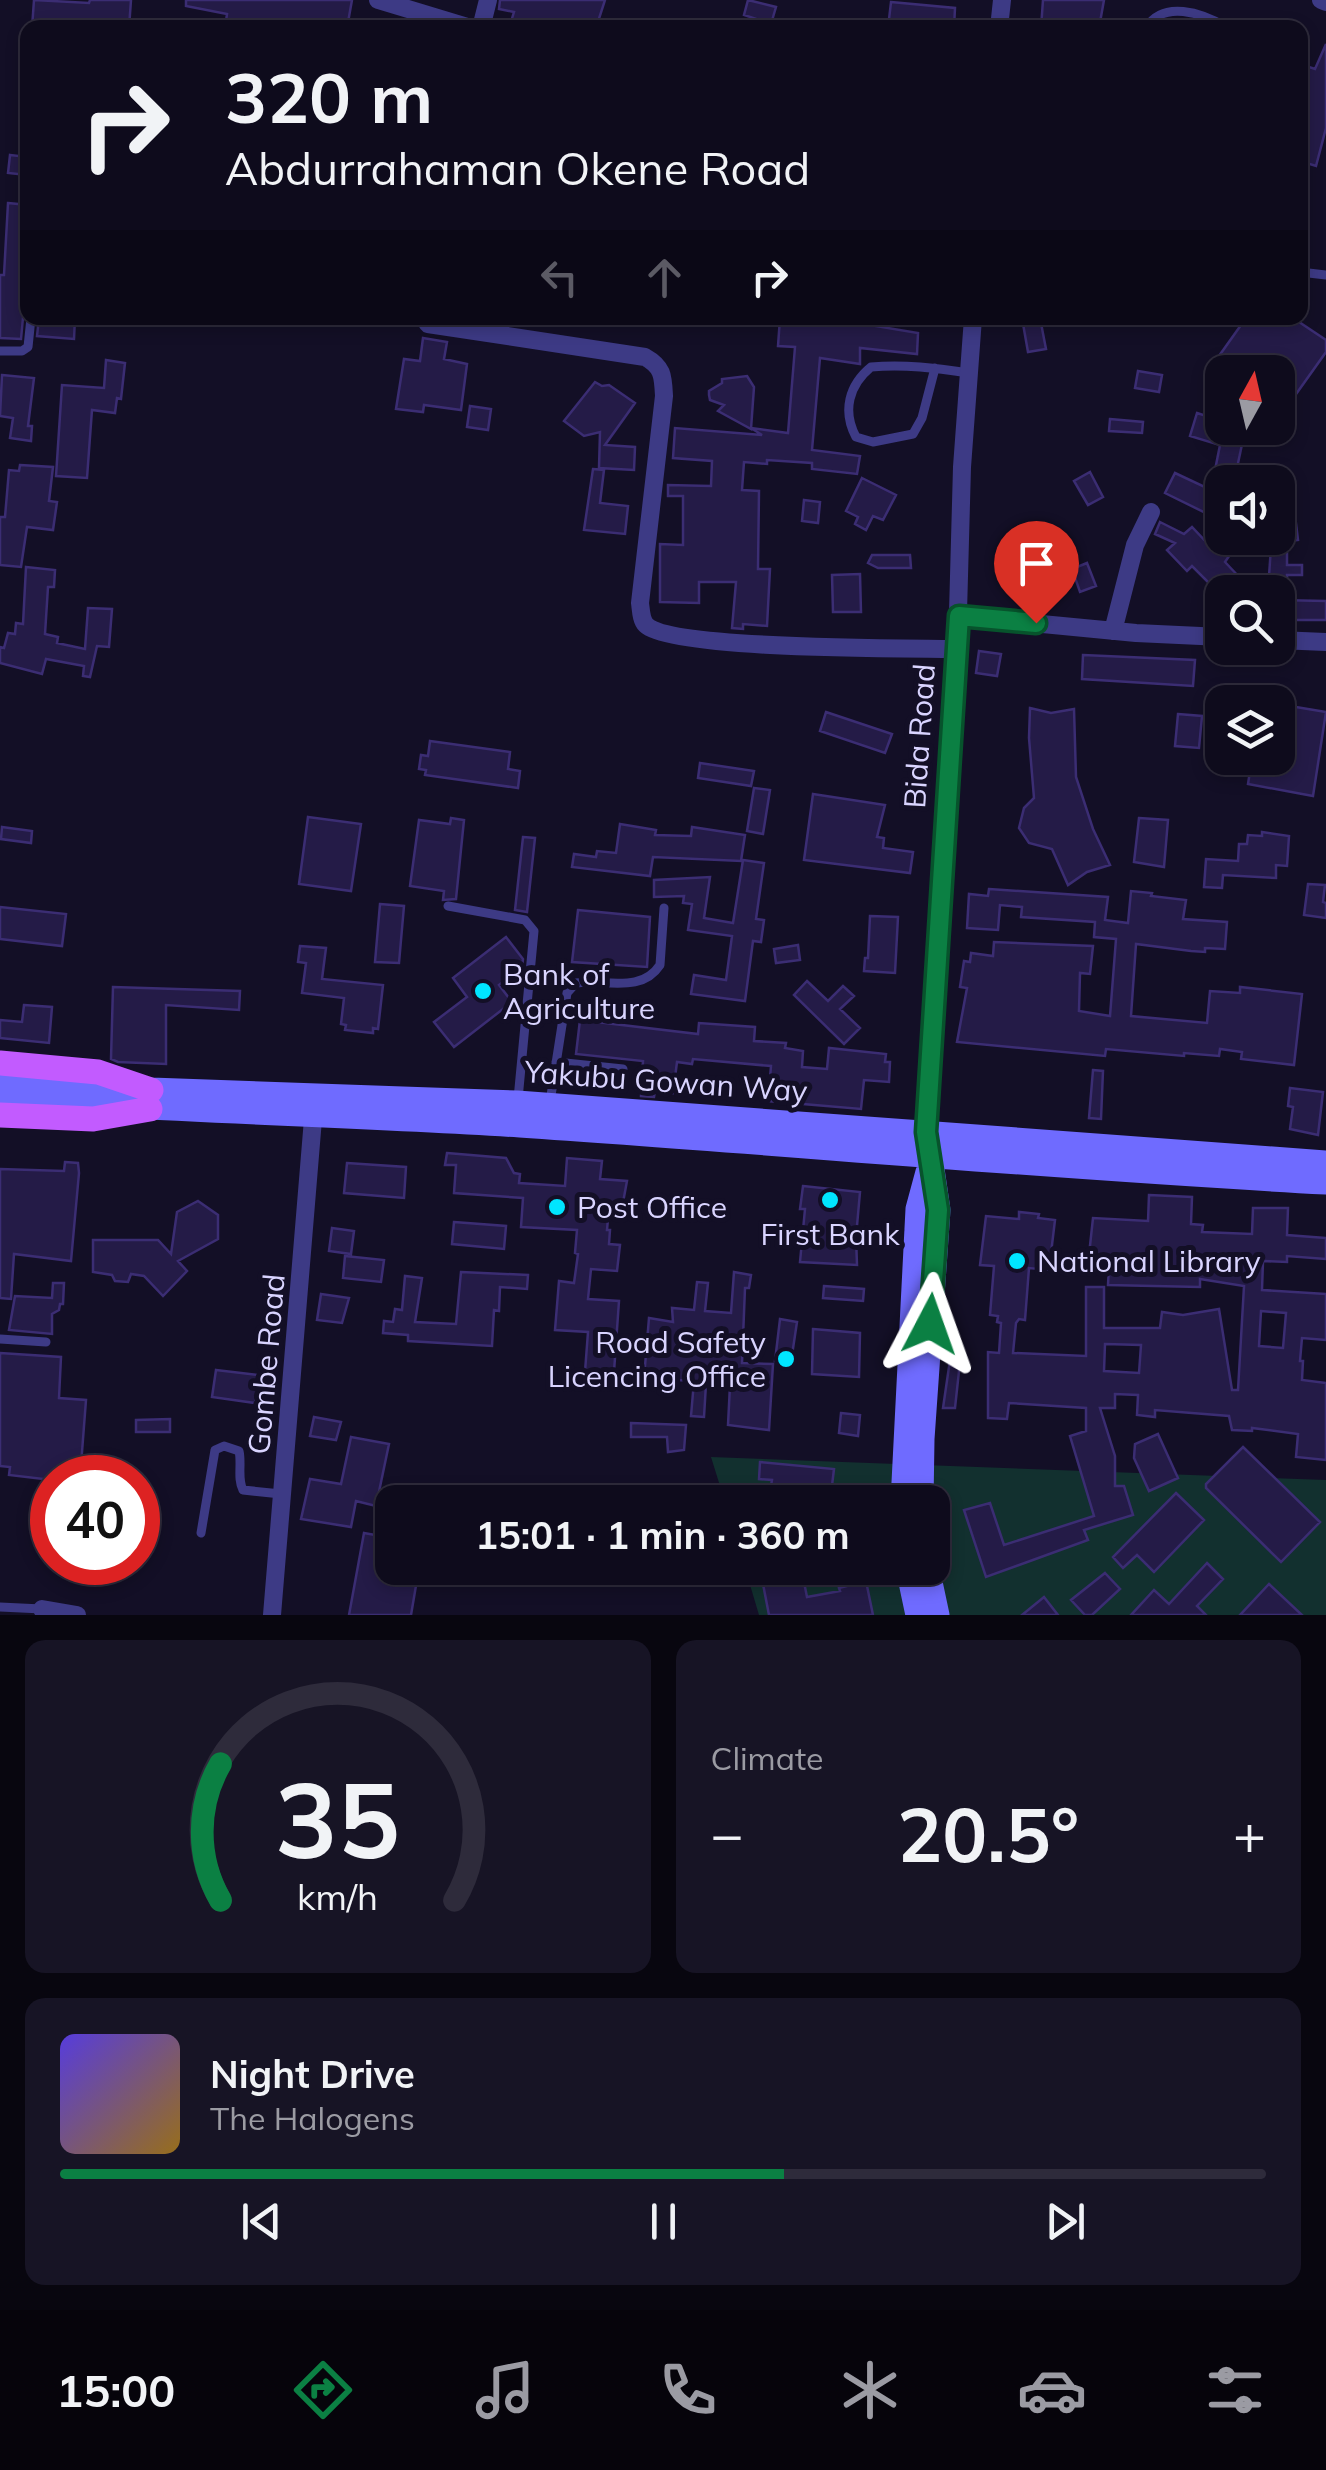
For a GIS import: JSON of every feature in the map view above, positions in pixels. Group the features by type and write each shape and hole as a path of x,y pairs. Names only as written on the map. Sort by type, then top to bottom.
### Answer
{"main road":[{"path":"0,1063 98,1072 150,1099"},
{"path":"0,1114 93,1119 150,1099"}],"street":[{"path":"378,0 444,20"},
{"path":"435,325 645,357 657,364 663,373 664,396 640,603 647,626 666,635 736,642 957,649"},
{"name":"Bida Road","path":"903,1485 918,1208 929,1144 972,325"},
{"path":"1113,631 1135,545 1152,512"},
{"path":"959,616 1205,636"},
{"path":"1295,641 1326,642"},
{"name":"Yakubu Gowan Way","path":"0,1078 150,1099"},
{"name":"Yakubu Gowan Way","path":"0,1098 314,1106 571,1128 1326,1163"},
{"name":"Yakubu Gowan Way","path":"314,1106 550,1105 1326,1182"},
{"name":"Gombe Road","path":"272,1615 314,1106"},
{"name":"Bida Road","path":"922,1485 938,1210 929,1144"},
{"path":"912,1585 918,1615"},
{"path":"931,1585 938,1615"},
{"path":"42,1608 77,1615"}],"lane":[{"path":"1149,20 1161,7 1174,6 1213,20"},
{"path":"0,351 22,351 28,347 30,325"},
{"path":"936,368 922,418 913,434 873,442 856,437 849,420 852,388 871,366 936,368 969,372"},
{"path":"448,906 525,920 534,930 517,1103"},
{"path":"550,1105 567,993 576,983 628,984 656,972 660,965 664,908"},
{"path":"556,1062 623,1069"},
{"path":"0,1339 46,1342"},
{"path":"201,1534 216,1450 224,1446 239,1451 243,1490 283,1495"},
{"path":"0,1607 42,1608"}],"green space":[{"path":"711,1457 1326,1480 1326,1615 759,1615 750,1585 950,1585 950,1485 720,1485"}],"building":[{"path":"34,0 131,0 130,20 33,20"},
{"path":"186,0 352,0 348,20 226,20 227,14 186,6"},
{"path":"500,0 605,0 599,20 512,20 514,12 499,9"},
{"path":"748,0 776,7 772,20 744,15"},
{"path":"1043,0 1104,0 1100,20 1042,20"},
{"path":"891,2 955,8 954,20 889,20"},
{"path":"1326,44 1326,128 1316,166 1308,164 1308,67 1315,69"},
{"path":"10,155 20,156 20,174 8,173"},
{"path":"8,203 20,204 21,339 0,338 0,275 4,275"},
{"path":"38,325 75,325 74,339 37,336"},
{"path":"780,325 870,325 918,333 917,354 860,348 860,364 820,358 812,450 860,456 857,474 812,469 812,463 744,462 742,490 759,491 758,569 770,569 767,626 743,624 743,629 732,628 736,582 699,582 699,603 660,602 660,544 683,545 683,496 668,496 668,485 711,486 712,461 673,458 675,428 762,435 751,428 788,433 795,347 778,346"},
{"path":"1023,325 1041,325 1046,349 1028,352"},
{"path":"1241,325 1304,325 1326,340 1326,352 1295,396 1295,355 1220,355"},
{"path":"423,338 447,342 444,359 467,364 461,410 424,405 423,412 396,409 404,359 420,361"},
{"path":"106,360 125,363 121,399 117,398 115,413 92,410 87,478 56,476 62,385 104,388"},
{"path":"1138,371 1162,375 1159,392 1135,388"},
{"path":"2,375 34,378 28,426 32,426 31,441 10,438 13,418 0,416"},
{"path":"747,376 754,387 751,429 718,411 724,405 710,400 709,395 722,379"},
{"path":"595,382 609,385 635,403 605,445 635,447 634,470 599,468 600,432 584,436 564,421"},
{"path":"470,406 491,409 488,430 467,427"},
{"path":"1197,413 1205,416 1205,440 1190,436"},
{"path":"1110,419 1143,422 1142,433 1109,431"},
{"path":"1220,445 1242,445 1238,465 1216,465"},
{"path":"20,465 53,467 49,501 57,502 53,530 27,527 21,567 0,565 0,517 5,517 9,470 19,471"},
{"path":"593,469 604,470 600,503 628,506 625,534 584,530"},
{"path":"1090,472 1103,497 1088,505 1074,481"},
{"path":"1175,473 1205,487 1205,513 1165,493"},
{"path":"862,478 896,495 883,520 873,516 866,530 855,524 858,517 846,511"},
{"path":"804,500 820,502 818,523 802,521"},
{"path":"1160,522 1184,534 1192,527 1205,541 1205,555 1230,555 1225,562 1237,575 1205,575 1205,579 1192,566 1187,571 1167,550 1175,543 1155,534"},
{"path":"872,555 910,555 911,568 878,568 868,563"},
{"path":"1270,555 1287,555 1287,565 1302,565 1302,575 1269,575"},
{"path":"1087,563 1096,586 1080,592 1072,569"},
{"path":"26,567 55,570 54,587 48,587 45,634 58,637 57,643 85,649 88,608 112,609 109,647 97,646 90,677 83,676 84,666 46,659 42,674 0,663 0,647 4,648 8,633 15,634 16,623 23,624"},
{"path":"860,574 861,612 833,612 832,575"},
{"path":"1295,600 1326,601 1326,620 1295,620"},
{"path":"979,651 1001,654 997,676 976,673"},
{"path":"1083,655 1195,660 1193,686 1082,679"},
{"path":"1295,707 1326,712 1313,796 1248,784 1249,775 1295,775"},
{"path":"1030,708 1051,713 1074,709 1076,777 1110,865 1087,872 1068,885 1052,849 1029,843 1019,828 1024,808 1034,798"},
{"path":"826,712 892,734 885,753 820,731"},
{"path":"1178,714 1202,716 1199,748 1175,746"},
{"path":"430,741 510,752 508,769 520,771 518,788 425,775 426,770 419,769 421,755 428,756"},
{"path":"700,763 754,771 751,786 698,778"},
{"path":"754,788 770,790 763,834 747,831"},
{"path":"813,794 885,805 877,837 884,838 883,848 913,852 910,873 804,860"},
{"path":"308,817 361,824 351,891 299,884"},
{"path":"451,818 464,820 456,899 443,900 444,891 410,886 419,820 450,824"},
{"path":"1139,818 1168,820 1164,867 1134,862"},
{"path":"620,824 656,830 655,835 691,836 692,827 745,835 741,861 653,857 650,876 572,867 574,854 596,857 597,851 616,853"},
{"path":"2,827 32,831 31,843 1,839"},
{"path":"1262,832 1289,836 1287,866 1276,865 1276,878 1223,875 1222,888 1204,887 1206,859 1238,861 1239,844 1247,844 1248,835 1262,836"},
{"path":"523,837 535,838 527,912 515,910"},
{"path":"743,860 764,863 756,919 764,920 761,942 753,941 745,1001 691,994 694,975 726,980 732,936 688,930 692,904 683,903 684,896 654,897 654,880 710,877 704,918 733,923"},
{"path":"1308,884 1325,885 1326,918 1304,915"},
{"path":"989,889 1108,897 1105,920 1128,923 1131,891 1152,893 1151,896 1186,900 1183,919 1227,922 1225,949 1205,948 1205,952 1136,944 1131,1016 1207,1023 1210,991 1240,993 1240,987 1302,994 1294,1065 1241,1059 1242,1052 1220,1049 1219,1056 1184,1056 1106,1049 1105,1056 957,1042 967,988 960,987 964,961 970,962 971,953 993,956 994,942 1093,946 1090,974 1080,973 1079,1011 1110,1016 1116,939 1094,937 1095,922 1021,917 1022,907 1000,905 998,930 967,928 969,894 988,896"},
{"path":"380,904 404,906 399,963 375,962"},
{"path":"0,907 66,914 62,946 0,939"},
{"path":"578,910 650,917 647,967 572,962"},
{"path":"870,916 898,917 895,973 864,971"},
{"name":"Bank of Agriculture","path":"506,937 523,959 522,967 499,985 512,1002 454,1047 434,1022 467,997 453,978"},
{"path":"798,945 800,960 776,963 774,949"},
{"path":"300,946 326,948 322,979 383,985 378,1029 373,1028 373,1033 345,1030 346,1025 341,1024 344,998 302,993 306,963 298,962"},
{"path":"807,981 828,1001 843,986 854,996 840,1009 860,1028 844,1044 794,995"},
{"path":"113,987 240,991 239,1010 166,1005 166,1064 118,1062 111,1059"},
{"path":"24,1005 52,1007 49,1043 0,1038 0,1020 22,1022"},
{"path":"580,1020 698,1034 699,1023 755,1027 754,1041 786,1043 785,1048 803,1051 802,1067 827,1069 829,1048 886,1054 885,1062 890,1062 889,1082 864,1080 861,1109 768,1101 771,1066 693,1059 692,1064 677,1062 673,1093 655,1091 654,1097 641,1096 643,1061 576,1054"},
{"path":"1093,1070 1103,1071 1101,1119 1089,1118"},
{"path":"1290,1088 1323,1092 1318,1135 1290,1129"},
{"path":"447,1153 506,1158 514,1173 520,1174 519,1183 565,1186 567,1158 602,1161 600,1179 627,1181 622,1208 609,1208 609,1244 620,1245 617,1271 591,1269 588,1299 619,1301 613,1386 584,1385 588,1332 555,1330 559,1281 574,1283 577,1230 521,1227 523,1198 454,1193 456,1165 445,1165"},
{"path":"65,1162 78,1163 79,1173 71,1261 14,1254 11,1299 0,1298 0,1169 64,1171"},
{"path":"347,1163 406,1167 404,1198 344,1193"},
{"path":"803,1186 860,1192 857,1265 800,1262"},
{"path":"1149,1195 1192,1197 1191,1224 1203,1225 1202,1232 1252,1234 1253,1208 1288,1208 1287,1235 1326,1238 1326,1259 1287,1256 1287,1262 1263,1261 1262,1290 1326,1294 1326,1340 1302,1338 1300,1361 1302,1380 1326,1383 1326,1460 1296,1457 1298,1434 1252,1428 1232,1430 1229,1416 1155,1410 1155,1417 1137,1415 1138,1395 1115,1394 1115,1408 1100,1408 1115,1456 1115,1486 1124,1486 1133,1515 1084,1530 1088,1540 986,1577 964,1510 990,1503 1004,1545 1094,1516 1070,1436 1086,1431 1086,1408 1009,1403 1007,1419 988,1418 988,1352 999,1353 1001,1323 997,1322 998,1316 990,1315 994,1266 980,1265 986,1216 1019,1219 1019,1212 1055,1220 1049,1270 1029,1268 1025,1320 1016,1323 1013,1353 1086,1356 1086,1287 1104,1287 1104,1328 1160,1328 1162,1312 1183,1315 1219,1309 1232,1390 1238,1390 1244,1286 1200,1279 1200,1287 1108,1285 1109,1266 1088,1264 1093,1218 1148,1221","holes":["1261,1311 1286,1313 1283,1348 1259,1346","1105,1344 1141,1345 1139,1373 1104,1371"]},
{"path":"198,1201 218,1215 218,1239 178,1261 187,1271 163,1296 144,1276 131,1274 128,1282 115,1281 112,1275 93,1272 93,1240 158,1240 171,1254 177,1212"},
{"path":"454,1222 506,1226 504,1249 452,1244"},
{"path":"332,1228 354,1231 351,1254 329,1251"},
{"path":"345,1256 384,1260 381,1282 343,1278"},
{"path":"461,1272 528,1275 527,1289 500,1287 492,1346 408,1341 408,1335 383,1333 384,1321 393,1322 395,1309 402,1310 405,1276 422,1278 415,1322 456,1324"},
{"path":"734,1272 751,1275 749,1288 745,1288 742,1363 773,1364 769,1430 728,1425 730,1385 706,1384 704,1417 691,1416 694,1381 644,1378 649,1318 673,1322 672,1308 694,1310 697,1282 708,1283 705,1311 731,1313"},
{"path":"53,1283 64,1283 63,1304 52,1314 52,1334 9,1330 15,1296 52,1298"},
{"path":"824,1286 864,1289 863,1301 823,1298"},
{"path":"321,1294 349,1298 342,1323 317,1320"},
{"path":"780,1319 797,1322 791,1362 775,1361"},
{"path":"813,1329 860,1333 859,1377 812,1374"},
{"path":"0,1353 61,1357 59,1398 86,1400 82,1455 30,1455 30,1477 9,1475 10,1467 0,1466"},
{"path":"950,1360 960,1362 955,1408 943,1408"},
{"path":"216,1370 258,1375 255,1403 212,1397"},
{"path":"841,1413 860,1415 858,1436 839,1433"},
{"path":"314,1417 341,1422 336,1440 310,1436"},
{"path":"170,1419 170,1432 136,1432 136,1420"},
{"path":"631,1423 686,1425 684,1450 668,1452 667,1437 631,1437"},
{"path":"1158,1434 1178,1478 1149,1491 1134,1458 1135,1444"},
{"path":"351,1437 389,1444 380,1485 375,1485 375,1506 356,1501 351,1527 301,1519 310,1479 341,1484"},
{"path":"1243,1447 1320,1522 1281,1562 1206,1488"},
{"path":"760,1462 834,1469 832,1485 771,1485 772,1480 759,1479"},
{"path":"1176,1493 1204,1520 1154,1572 1137,1555 1123,1568 1113,1557"},
{"path":"364,1533 375,1535 375,1585 416,1585 411,1615 349,1615"},
{"path":"1207,1563 1223,1579 1197,1606 1206,1615 1131,1615 1154,1590 1169,1604"},
{"path":"1105,1573 1120,1589 1092,1615 1085,1615 1071,1600"},
{"path":"1269,1584 1302,1615 1240,1615"},
{"path":"763,1585 805,1585 807,1597 851,1585 867,1585 873,1615 769,1615"},
{"path":"1044,1597 1058,1615 1022,1615"}],"place":[{"name":"Bank of Agriculture","path":"483,991"},
{"name":"First Bank","path":"830,1200"},
{"name":"Post Office","path":"557,1207"},
{"name":"National Library","path":"1017,1261"},
{"name":"Road Safety Licencing Office","path":"786,1359"}],"route":[{"path":"930,1324 938,1210 926,1132 959,616 1036,623"}]}
